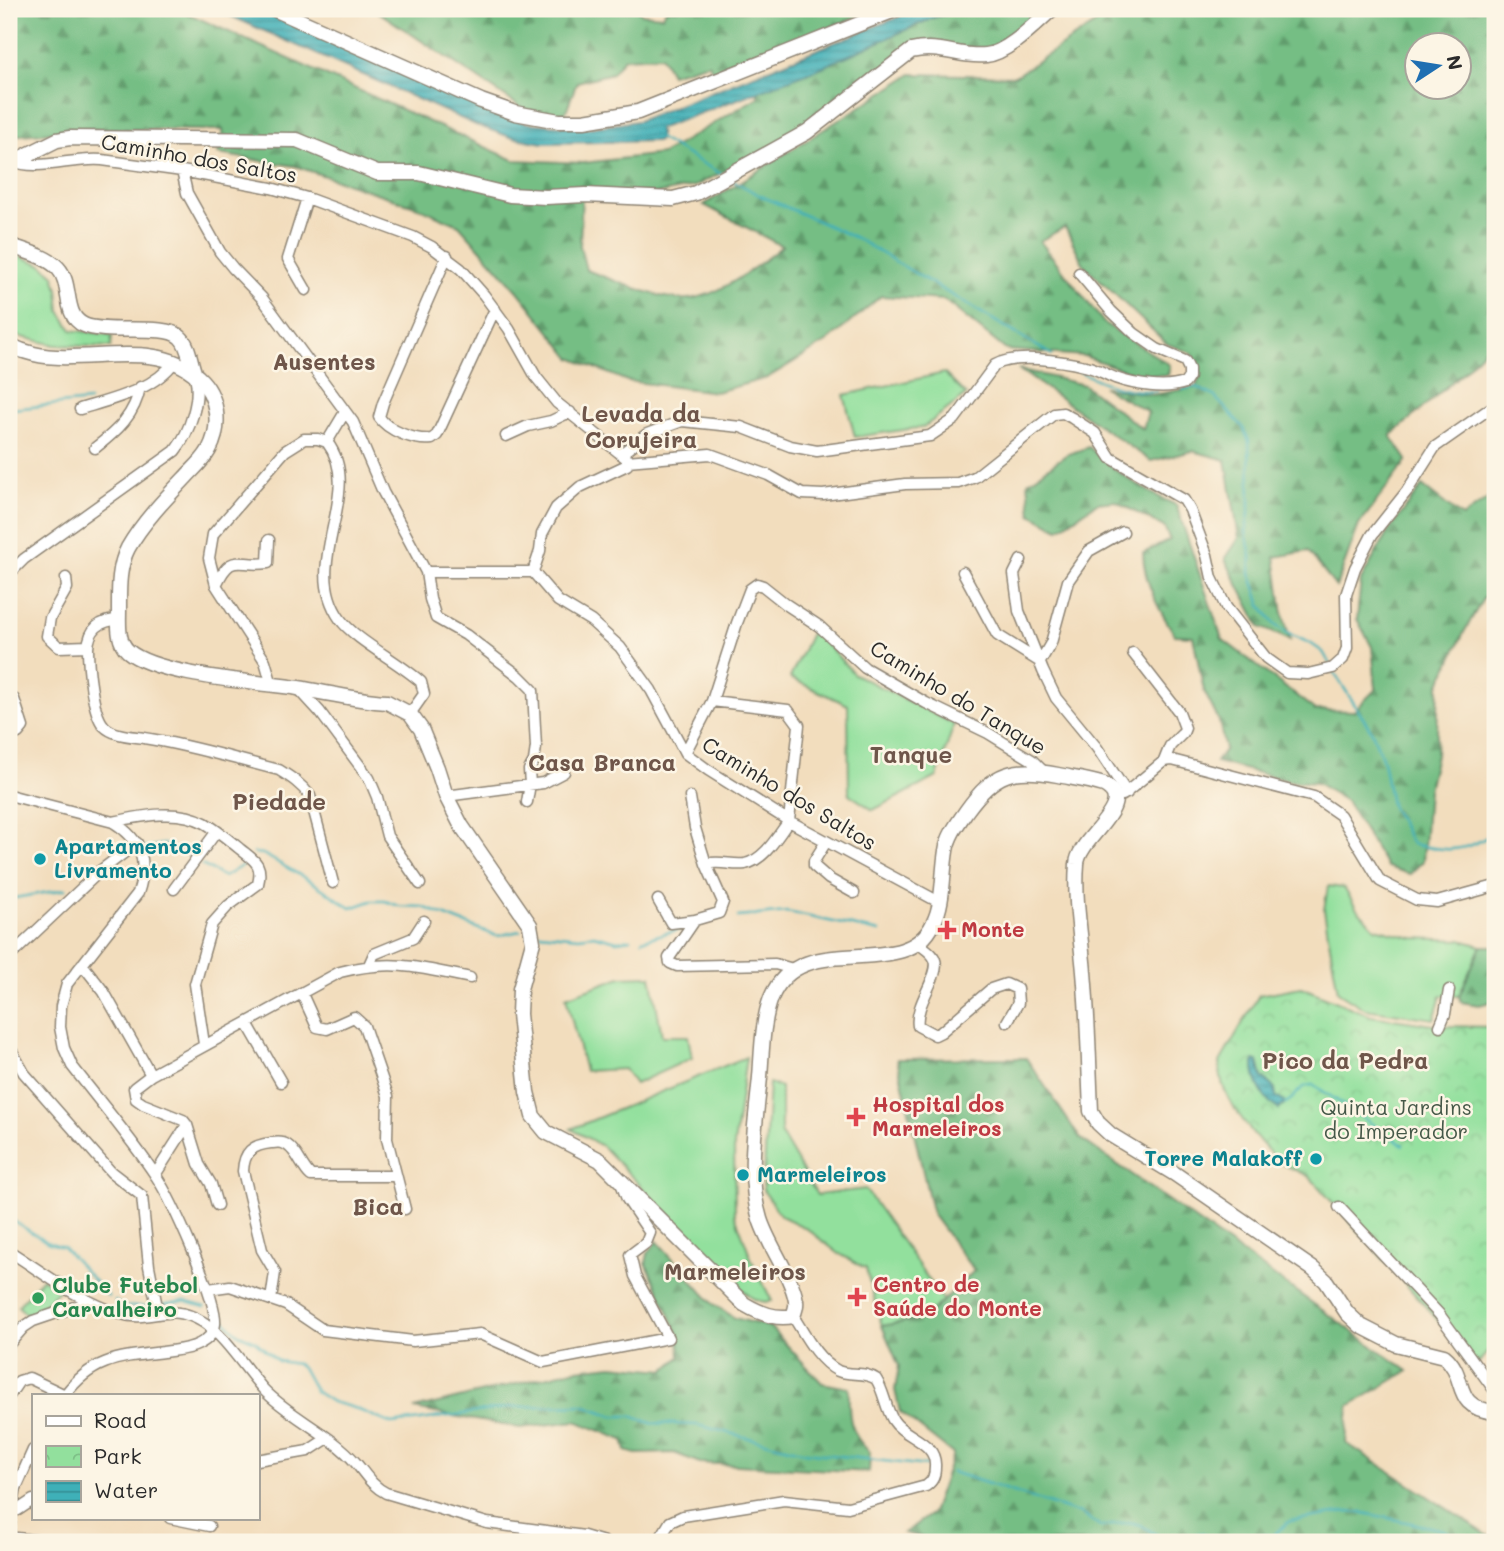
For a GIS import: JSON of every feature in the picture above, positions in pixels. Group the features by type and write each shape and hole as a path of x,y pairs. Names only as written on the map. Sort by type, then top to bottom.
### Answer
{"main road":[{"path":"274,9 481,101 529,117 559,121 607,119 638,112 897,9"},
{"path":"11,163 57,140 70,138 298,140 377,173 419,173 510,195 673,199 696,193 807,132 911,51 928,47 986,55 998,52 1052,9"},
{"path":"9,245 48,261 60,271 65,279 72,312 78,322 91,328 160,331 176,335 187,349 194,373"},
{"path":"9,345 44,356 159,356 175,361 194,373 208,388 216,413 215,434 205,457 165,499 125,553 120,579 121,641 127,650 151,662 201,676 387,702 411,714 429,747 446,796 471,840 530,925 533,942 520,989 519,1014 527,1092 533,1116 545,1132 587,1151 619,1177 736,1298 756,1312 780,1317 793,1316 796,1300 759,1217 753,1175 766,1017 771,998 793,969 822,960 895,952 919,944 934,923 950,836 987,786 1008,774 1034,770 1104,785 1121,796 1110,816 1084,844 1077,859 1091,1111 1098,1123 1111,1135 1174,1174 1313,1269 1326,1281 1347,1313 1361,1326 1396,1344 1444,1356 1450,1360 1461,1388 1472,1406 1479,1410 1495,1412"}],"street":[{"name":"Caminho dos Saltos","path":"11,163 28,166 90,159 182,171 271,188 307,198 413,237 447,256 461,269 495,309 536,377 557,403 624,457"},
{"path":"182,171 187,193 220,252 262,298 353,422 383,492 426,572 430,599 439,621 466,635 533,690 536,734 534,761 529,770 527,802"},
{"path":"306,290 288,259 307,198"},
{"path":"447,256 383,403 379,417 384,424 418,440 432,439 437,435 495,309"},
{"path":"624,457 646,434 682,421 741,427 790,446 817,451 930,436 955,419 995,365 1018,358 1087,366 1131,382 1157,386 1179,385 1189,377 1185,361 1157,349 1134,333 1079,273"},
{"path":"80,409 159,379 175,361"},
{"path":"9,573 24,559 175,451 187,434 191,421 198,386 194,373"},
{"path":"95,448 125,422 138,401 140,387"},
{"path":"624,457 710,454 768,475 802,494 823,495 905,484 958,483 975,477 1054,415 1063,413 1095,433 1111,457 1184,500 1207,555 1212,578 1234,618 1275,666 1287,673 1308,674 1333,668 1343,659 1347,648 1346,596 1355,568 1372,536 1407,491 1435,447 1495,405"},
{"path":"327,442 345,412"},
{"path":"506,436 570,412"},
{"path":"272,685 265,661 216,586 209,558 213,534 285,451 304,439 318,439 327,442 337,460 341,478 326,561 328,592 341,621 421,681 424,694 411,714"},
{"path":"426,572 533,572 541,551 542,534 556,508 580,486 626,465 624,457"},
{"path":"1040,662 1051,643 1068,581 1089,551 1123,532"},
{"path":"216,586 224,568 231,563 268,563 270,540"},
{"path":"1021,560 1014,574 1019,611 1040,662 1056,698 1097,748 1121,796 1164,761 1170,746 1185,728 1184,721 1133,653"},
{"name":"Caminho dos Saltos","path":"533,572 558,601 591,621 620,648 651,690 685,753 789,821 939,902"},
{"path":"963,572 997,635 1040,662"},
{"path":"66,578 67,588 50,618 47,636 60,648 88,646"},
{"name":"Caminho do Tanque","path":"712,701 737,623 753,586 763,586 787,606 819,626 865,668 926,703 988,733 1031,760 1044,772"},
{"path":"119,620 103,621 97,625 88,646 92,687 103,725 113,733 183,745 279,770 303,785 314,808 333,883"},
{"path":"298,688 320,712 369,778 387,836 420,884"},
{"path":"9,737 23,727 14,699"},
{"path":"685,753 712,701 788,710 799,725 789,821 756,859 745,864 720,861 706,864"},
{"path":"1164,761 1172,760 1314,797 1340,815 1380,881 1417,900 1437,902 1495,886"},
{"path":"446,796 543,783 564,772"},
{"path":"9,795 113,822 127,831 137,843 143,862 143,879 138,893 67,984 61,1006 60,1027 64,1048 72,1066 155,1175 171,1203 208,1289 215,1317 213,1331 202,1343 109,1360 92,1368 66,1394"},
{"path":"657,900 671,923 695,920 719,913 722,909 723,902 706,864 695,828 690,797"},
{"path":"113,822 160,814 190,817 203,821 257,863 261,874 258,884 228,906 212,923 195,984 204,1044"},
{"path":"174,889 216,831"},
{"path":"826,842 814,861 814,866 829,879 854,893"},
{"path":"9,957 100,871 137,843"},
{"path":"695,920 669,958 670,963 677,966 775,964 793,969"},
{"path":"369,965 374,954 413,938 424,921"},
{"path":"919,944 933,956 936,969 918,1010 918,1026 935,1035 991,989 1006,984 1019,987 1018,1003 1007,1022"},
{"path":"82,964 104,992 152,1075"},
{"path":"216,1205 211,1184 199,1164 187,1125 183,1120 143,1104 136,1099 134,1088 204,1044 340,972 369,965 407,965 470,978"},
{"path":"1440,1026 1449,989"},
{"path":"302,994 317,1027 327,1029 354,1017 364,1026 388,1096 387,1139 405,1209"},
{"path":"247,1023 281,1082"},
{"path":"9,1046 24,1073 111,1172 142,1196 149,1266 157,1308"},
{"path":"155,1175 187,1125"},
{"path":"271,1300 275,1272 262,1250 243,1171 244,1160 251,1148 259,1144 282,1142 290,1147 310,1176 395,1176"},
{"path":"208,1289 230,1286 286,1305 323,1330 413,1341 480,1334 543,1362 668,1338 635,1276 630,1255 646,1243 650,1233 627,1199 619,1177"},
{"path":"1339,1207 1439,1314 1495,1391"},
{"path":"9,1251 89,1302 128,1315 157,1308 183,1312 205,1323 267,1392 328,1438 355,1462 375,1488 487,1522 584,1536 604,1542"},
{"path":"9,1344 33,1321 89,1302"},
{"path":"658,1542 665,1527 683,1516 784,1500 848,1507 926,1486 933,1480 936,1465 934,1456 927,1446 898,1426 876,1379 839,1371 827,1362 815,1352 793,1316"},
{"path":"9,1396 19,1381 29,1378 63,1394"},
{"path":"258,1394 267,1392"},
{"path":"259,1460 308,1451 328,1438"},
{"path":"32,1452 13,1487 9,1535 50,1542"},
{"path":"12,1509 18,1510 32,1501"},
{"path":"181,1520 209,1525"}],"green space":[{"path":"9,9 178,9 514,160 583,163 662,154 758,97 757,90 818,68 935,17 963,9 1043,9 991,52 928,43 798,134 695,186 656,194 582,192 580,246 586,270 652,294 689,299 726,286 782,246 704,205 912,74 1015,76 1118,9 1495,9 1495,337 1465,370 1391,436 1407,460 1359,525 1336,587 1308,551 1275,557 1283,614 1290,640 1260,627 1225,559 1239,538 1226,460 1193,451 1151,461 1018,369 1084,385 1143,429 1148,412 1103,387 1153,395 1196,387 1200,375 1192,353 1167,344 1084,265 1065,227 1040,241 1104,323 1170,365 1168,375 1139,375 1084,356 1006,350 944,300 881,296 828,341 767,378 716,392 627,381 571,358 517,290 459,225 415,206 295,166 218,154 223,130 89,129 9,136"},
{"path":"374,9 638,9 642,14 663,16 666,9 876,9 714,75 709,63 671,74 661,56 624,58 612,73 577,82 565,114 525,110"},
{"path":"9,252 43,265 54,275 60,311 72,330 112,335 111,347 55,345 9,334"},
{"path":"944,373 966,395 924,427 855,437 844,395"},
{"path":"1089,447 1130,480 1176,505 1222,639 1315,710 1354,711 1376,689 1372,647 1357,619 1361,580 1388,532 1422,486 1462,517 1495,494 1495,589 1484,597 1439,686 1436,755 1428,790 1423,861 1410,874 1387,867 1346,801 1317,783 1290,781 1216,762 1225,749 1219,721 1204,691 1193,636 1175,635 1158,606 1146,575 1143,553 1170,540 1164,527 1115,501 1097,503 1059,529 1031,514 1028,482 1066,455"},
{"path":"813,629 854,674 954,724 937,777 873,810 849,794 848,705 790,678"},
{"path":"1328,886 1344,888 1357,909 1375,928 1413,938 1461,940 1481,946 1459,996 1441,996 1434,1019 1365,1009 1338,992 1324,910"},
{"path":"1481,946 1495,946 1495,1001 1479,1005 1461,1002 1459,996"},
{"path":"651,976 662,1036 688,1036 692,1058 635,1084 624,1069 585,1071 566,997 621,977"},
{"name":"Quinta Jardins do Imperador","path":"1301,987 1371,1016 1440,1026 1495,1027 1495,1343 1476,1366 1309,1176 1284,1165 1269,1152 1226,1094 1220,1062 1259,995"},
{"path":"746,1057 734,1145 735,1215 753,1263 772,1301 766,1302 755,1299 741,1289 602,1146 571,1129"},
{"path":"1026,1058 1080,1138 1408,1371 1349,1406 1346,1443 1495,1542 944,1542 904,1533 932,1513 953,1454 900,1412 895,1390 899,1366 882,1326 925,1318 974,1271 933,1215 897,1059"},
{"path":"769,1083 781,1087 781,1134 817,1195 865,1189 943,1300 925,1318 882,1326 866,1269 838,1253 806,1228 781,1216 763,1190"},
{"path":"657,1241 712,1303 735,1318 770,1327 822,1383 849,1388 851,1423 858,1438 870,1452 869,1472 700,1463 674,1453 636,1454 626,1451 623,1440 576,1421 520,1428 414,1409 577,1369 612,1365 665,1370 680,1357 679,1335 646,1263 648,1253"},
{"name":"Clube Futebol Carvalheiro","path":"42,1278 59,1290 30,1318 18,1306"}],"water":[{"path":"215,9 256,9 506,117 527,123 588,128 638,121 919,9 963,9 935,17 820,68 658,129 658,141 543,143 511,137 476,125"},
{"path":"1254,1060 1258,1061 1262,1077 1275,1089 1276,1096 1285,1103 1279,1110 1260,1088 1255,1075"}],"waterway":[{"path":"657,137 721,174"},
{"path":"730,179 761,196 856,238 1052,355"},
{"path":"1073,368 1113,386 1156,391"},
{"path":"1183,389 1196,387 1214,396 1243,427 1249,441 1250,506 1246,532 1251,556 1250,573 1261,605 1275,625 1323,652 1331,666"},
{"path":"12,409 89,401"},
{"path":"1334,672 1372,732 1383,760 1391,805 1412,844 1456,849 1475,843 1495,831"},
{"path":"144,848 163,844 190,856"},
{"path":"254,853 263,854 351,908 371,901 385,901 399,906 423,907 497,936 520,931"},
{"path":"202,865 224,877 243,865"},
{"path":"9,899 66,889"},
{"path":"738,917 787,912 880,932"},
{"path":"642,940 684,928"},
{"path":"540,933 579,937 594,935 617,941 630,939"},
{"path":"1285,1103 1304,1087 1314,1085 1403,1145"},
{"path":"9,1218 47,1242 63,1247 109,1297"},
{"path":"115,1301 124,1307 154,1306"},
{"path":"161,1305 184,1301 205,1307"},
{"path":"221,1318 239,1334 255,1341 278,1361 297,1364 303,1369 315,1391 332,1402 392,1424 513,1407 583,1405 614,1416 632,1416 651,1423 697,1425 805,1452 927,1466"},
{"path":"952,1472 1081,1514 1102,1527 1129,1522 1141,1525 1168,1542"},
{"path":"1249,1542 1261,1535 1272,1536 1290,1521 1347,1512 1364,1513 1444,1530 1465,1542"},
{"path":"1173,1542 1202,1533 1214,1542"}],"place":[{"name":"Apartamentos Livramento","path":"40,859"},
{"name":"Monte","path":"947,930"},
{"name":"Hospital dos Marmeleiros","path":"856,1117"},
{"name":"Torre Malakoff","path":"1316,1159"},
{"name":"Marmeleiros","path":"743,1175"},
{"name":"Centro de Saúde do Monte","path":"857,1297"},
{"name":"Clube Futebol Carvalheiro","path":"38,1298"}],"district":[{"name":"Ausentes","path":"324,362"},
{"name":"Levada da Corujeira","path":"641,427"},
{"name":"Tanque","path":"911,755"},
{"name":"Casa Branca","path":"602,763"},
{"name":"Piedade","path":"279,802"},
{"name":"Pico da Pedra","path":"1345,1061"},
{"name":"Bica","path":"378,1207"},
{"name":"Marmeleiros","path":"735,1272"}]}
